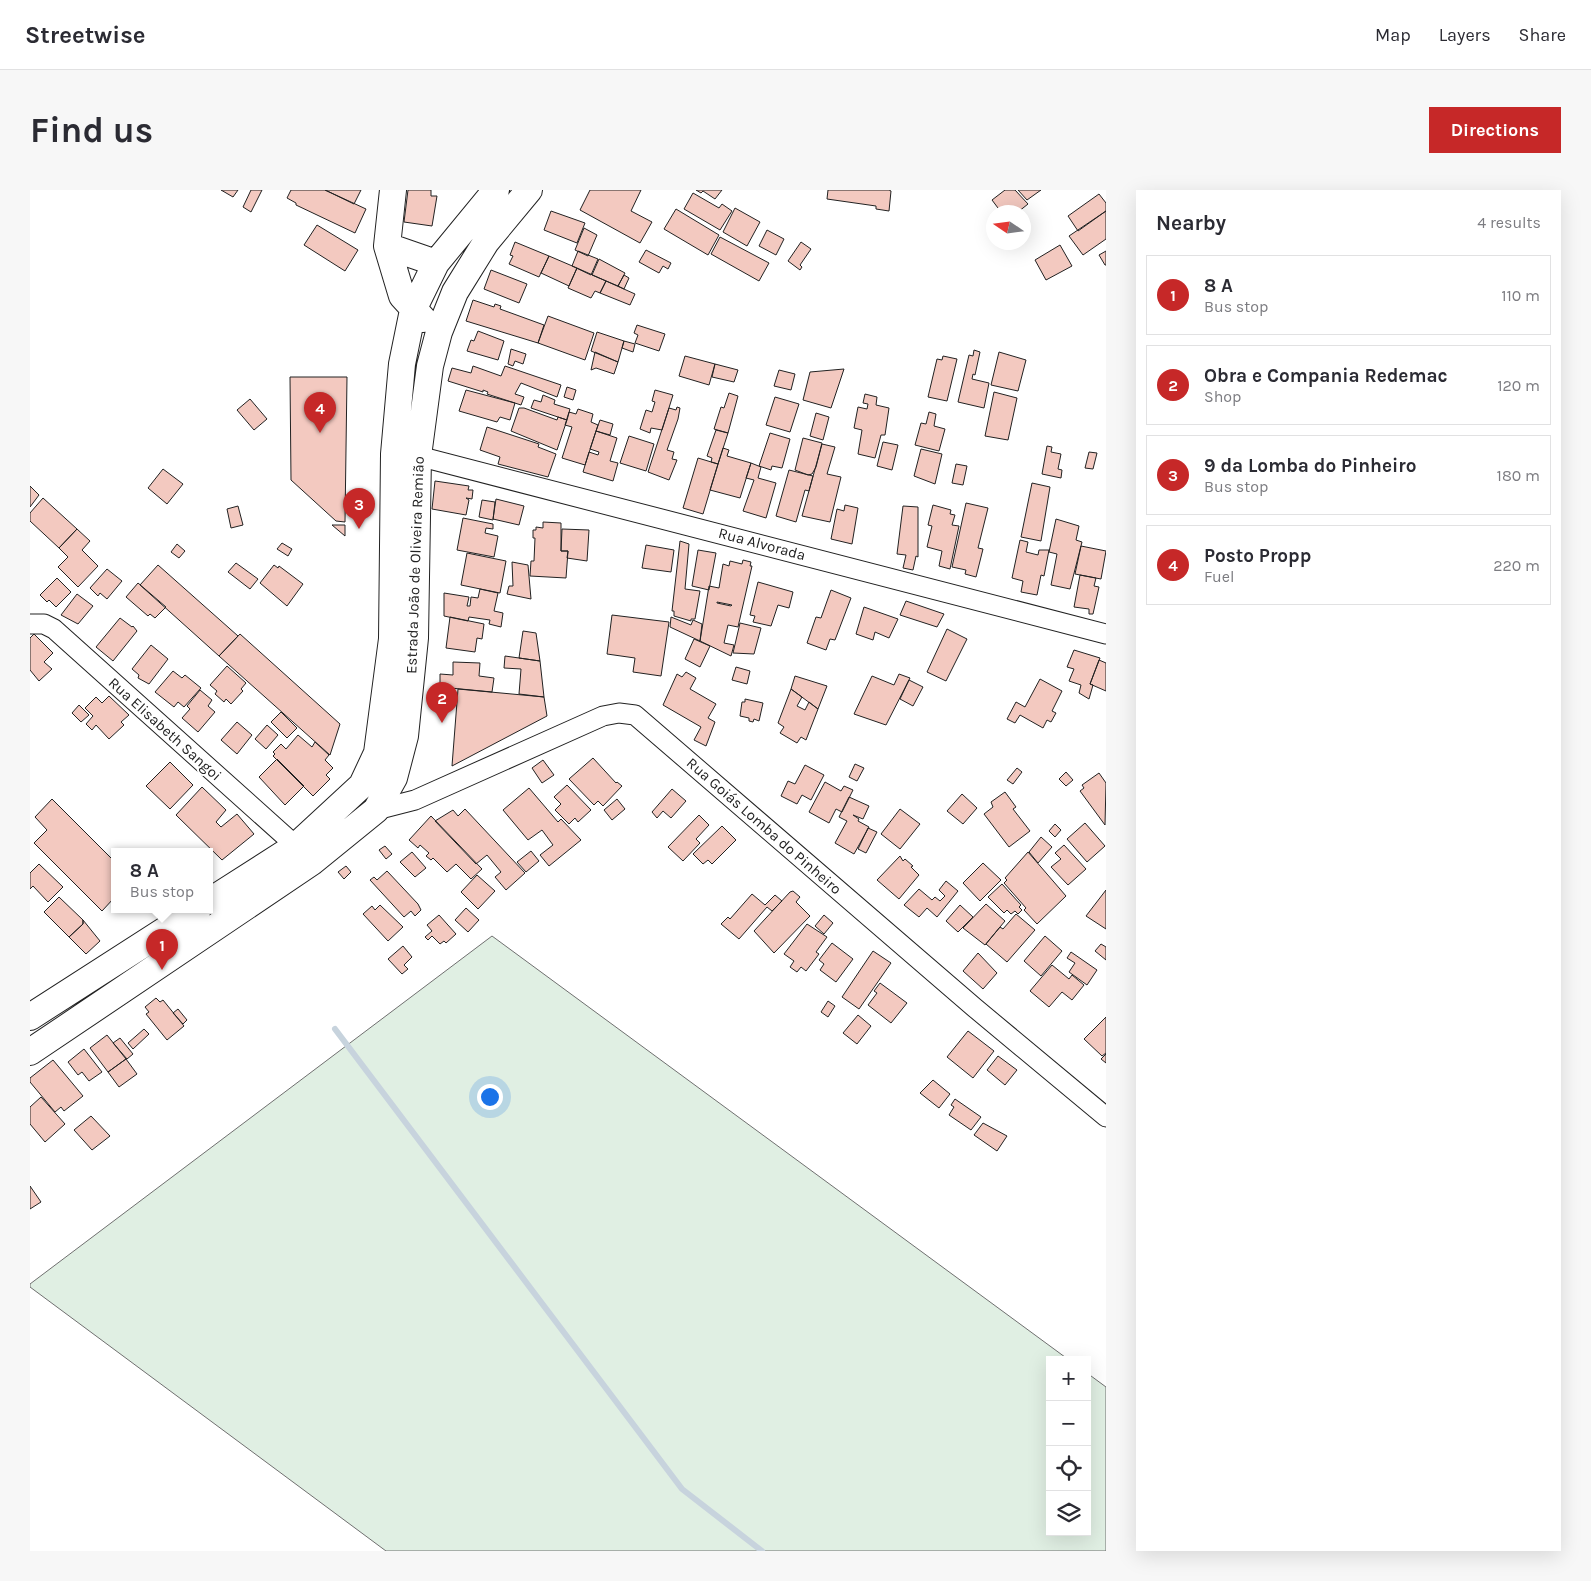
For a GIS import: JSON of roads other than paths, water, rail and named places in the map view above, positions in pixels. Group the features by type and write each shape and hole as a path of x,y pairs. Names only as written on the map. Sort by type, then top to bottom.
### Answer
{"main road":[{"path":"393,190 387,246 397,284 402,296 413,310 439,332"},
{"name":"Estrada João de Oliveira Remião","path":"213,899 296,846 362,785 377,753 392,639 394,454 402,364 413,310 436,263 496,190"},
{"name":"Estrada João de Oliveira Remião","path":"30,1052 312,862 376,810 394,778 404,736 415,638 418,456 430,366 439,332 456,292 486,242 529,190"},
{"path":"387,246 436,263"},
{"path":"32,1012 192,913"}],"street":[{"name":"Rua Alvorada","path":"418,456 1106,634"},
{"name":"Rua Elisabeth Sangoi","path":"30,624 44,624 54,629 296,846"},
{"name":"Rua Goiás Lomba do Pinheiro","path":"376,810 415,800 603,716 619,712 635,715 975,1008 1106,1117"}],"waterway":[{"path":"335,1029 682,1489 762,1551"}],"place":[{"name":"Posto Propp","path":"320,433"},
{"name":"9 da Lomba do Pinheiro","path":"359,529"},
{"name":"Obra e Compania Redemac","path":"442,723"},
{"name":"8 A","path":"162,970"}]}
